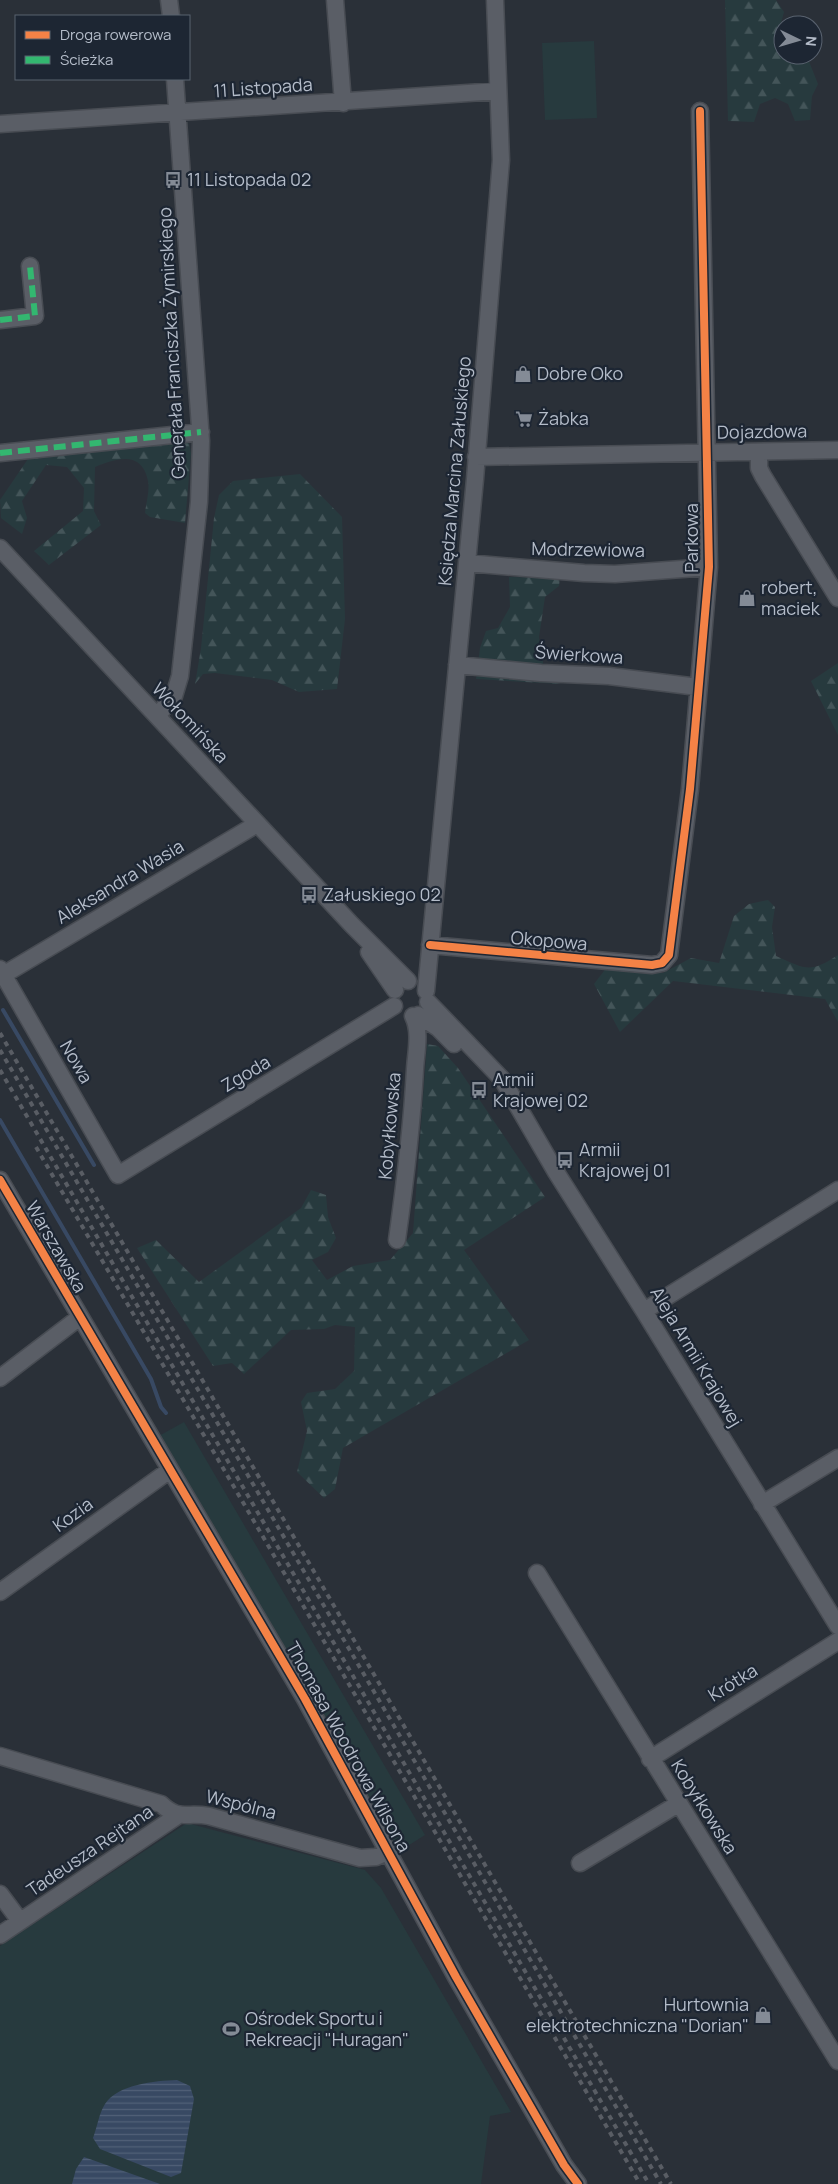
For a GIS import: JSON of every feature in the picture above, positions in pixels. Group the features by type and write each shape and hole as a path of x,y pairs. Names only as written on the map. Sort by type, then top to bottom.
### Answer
{"street":[{"path":"169,0 171,15"},
{"path":"335,0 343,103"},
{"name":"Księdza Marcina Załuskiego","path":"412,998 430,945 467,563 501,160 495,0"},
{"name":"Generała Franciszka Żymirskiego","path":"157,716 174,696 180,676 199,502 200,432 176,80"},
{"name":"11 Listopada","path":"0,124 178,114 498,91"},
{"name":"Parkowa","path":"665,961 670,949 688,799 708,567 700,111"},
{"path":"0,320 35,316 30,266"},
{"path":"0,453 200,432"},
{"name":"Dojazdowa","path":"476,457 838,450"},
{"path":"759,452 759,468 763,476 838,598"},
{"name":"Wołomińska","path":"0,548 352,925 412,998"},
{"name":"Modrzewiowa","path":"467,563 614,574 708,567"},
{"name":"Świerkowa","path":"457,665 541,673 609,676 698,687"},
{"name":"Aleksandra Wasia","path":"2,972 257,824"},
{"name":"Okopowa","path":"430,945 652,966 665,961"},
{"name":"Nowa","path":"2,972 118,1176"},
{"name":"Aleja Armii Krajowej","path":"412,998 502,1079 519,1110 838,1626"},
{"name":"Zgoda","path":"118,1176 412,998"},
{"name":"Kobyłkowska","path":"397,1240 414,1094 417,1031 412,998"},
{"name":"Warszawska","path":"0,1180 84,1323"},
{"path":"644,1311 838,1190"},
{"path":"0,1378 84,1323"},
{"name":"Thomasa Woodrowa Wilsona","path":"84,1323 300,1690 390,1851 456,1977 564,2165 578,2184"},
{"path":"762,1504 838,1458"},
{"name":"Kozia","path":"0,1592 170,1470"},
{"name":"Kobyłkowska","path":"537,1574 838,2061"},
{"name":"Krótka","path":"650,1759 838,1641"},
{"path":"0,1756 161,1804 170,1813 177,1816"},
{"path":"580,1863 678,1804"},
{"name":"Wspólna","path":"177,1816 196,1814 209,1816 360,1858 376,1857 390,1851"},
{"name":"Tadeusza Rejtana","path":"0,1935 177,1816"},
{"path":"0,1894 20,1921"}],"green space":[{"path":"725,0 776,0 784,12 783,15 773,15 773,65 810,65 818,84 812,96 810,120 795,121 788,104 775,98 760,104 754,122 728,121"},
{"path":"594,41 597,118 545,120 542,43"},
{"path":"189,443 191,453 185,523 150,517 145,513 149,488 145,471 140,464 127,459 111,461 95,467 94,511 101,525 49,565 34,551 83,511 84,488 67,467 46,465 22,501 27,518 22,534 1,518 0,500 30,456"},
{"path":"300,474 342,517 345,619 337,689 299,692 272,680 215,673 203,674 195,684 201,648 214,518 219,495 233,481"},
{"path":"509,577 560,578 559,586 545,597 539,637 546,681 561,684 476,679 480,648 486,631 498,628 510,607"},
{"path":"838,663 838,735 811,681"},
{"path":"768,900 775,907 772,927 776,956 807,968 820,965 838,955 838,1022 825,999 673,981 620,1032 594,984 607,967 663,973 691,958 719,963 734,916 749,904"},
{"path":"427,1044 438,1046 458,1068 545,1197 464,1250 529,1340 343,1448 335,1489 324,1498 297,1472 307,1431 301,1402 307,1393 335,1389 354,1371 355,1327 335,1325 324,1329 291,1330 244,1374 232,1363 213,1366 137,1248 156,1240 199,1282 301,1208 311,1190 326,1195 328,1217 336,1238 328,1252 312,1260 327,1280 353,1266 390,1260 413,1233"},
{"path":"184,1422 425,1835 398,1852 331,1732 157,1437"},
{"name":"Ośrodek Sportu i Rekreacji \"Huragan\"","path":"187,1823 365,1870 381,1888 511,2112 490,2116 481,2184 0,2184 0,1946"}],"water":[{"path":"177,2080 190,2086 194,2099 181,2173 171,2177 100,2149 93,2138 103,2108 111,2097 138,2085"},
{"path":"84,2157 160,2184 72,2184 76,2169"}],"waterway":[{"path":"3,1010 94,1165"},
{"path":"0,1120 151,1379 161,1407 166,1413"}],"railway":[{"path":"0,1033 671,2184"},
{"path":"0,1050 661,2184"},
{"path":"0,1070 649,2184"},
{"path":"36,1147 640,2184"}],"marked path":[{"path":"0,320 35,316 30,266"},
{"path":"0,453 201,432"}],"cycle path":[{"path":"430,945 652,965 662,963 669,955 690,789 709,567 700,111"},
{"path":"0,1180 305,1699 456,1977 564,2165 578,2184"}],"place":[{"name":"11 Listopada 02","path":"173,180"},
{"name":"Dobre Oko","path":"523,374"},
{"name":"Żabka","path":"524,419"},
{"name":"robert, maciek","path":"747,598"},
{"name":"Załuskiego 02","path":"309,895"},
{"name":"Armii Krajowej 02","path":"479,1090"},
{"name":"Armii Krajowej 01","path":"565,1160"},
{"name":"Hurtownia elektrotechniczna \"Dorian\"","path":"763,2015"},
{"name":"Ośrodek Sportu i Rekreacji \"Huragan\"","path":"231,2029"}]}
